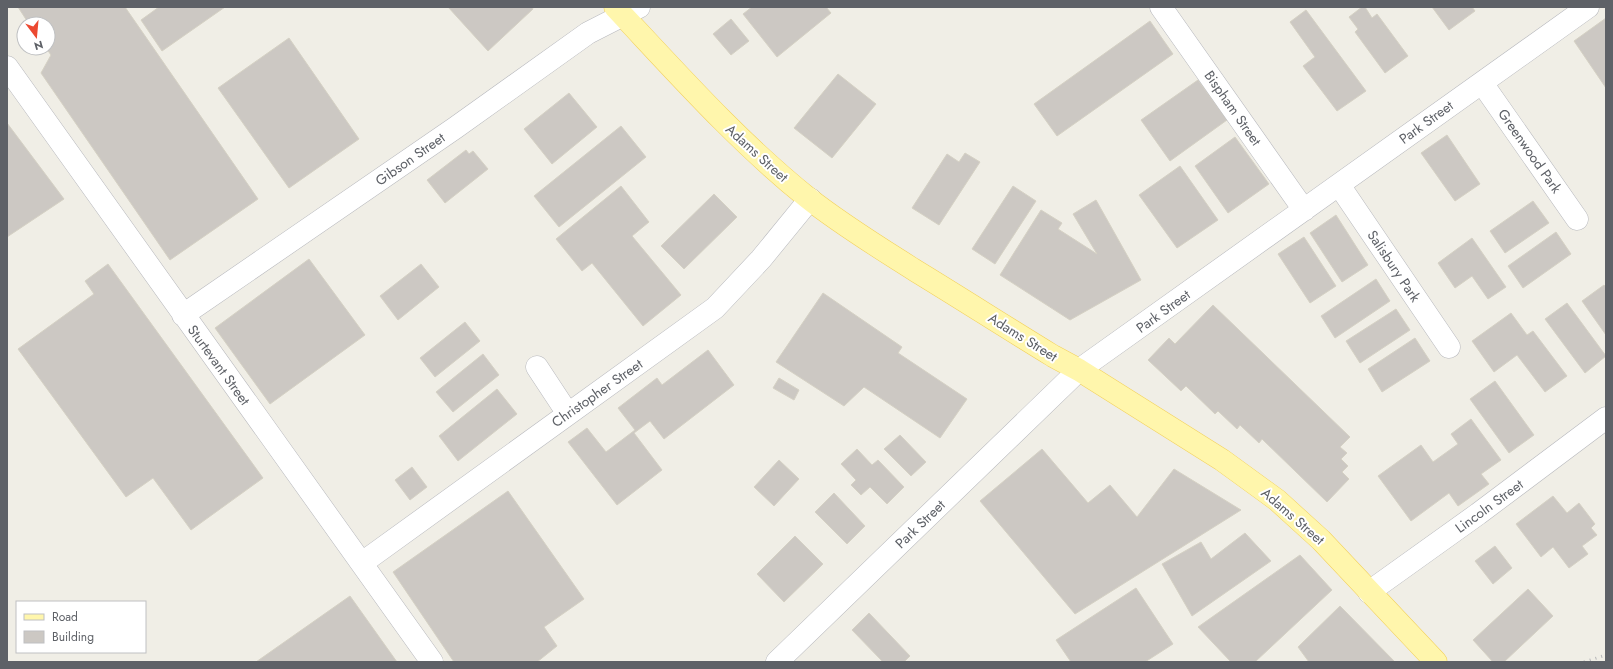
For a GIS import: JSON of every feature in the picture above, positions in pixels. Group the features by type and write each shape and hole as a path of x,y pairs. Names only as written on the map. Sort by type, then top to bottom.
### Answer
{"main road":[{"name":"Adams Street","path":"625,10 639,35 724,123 774,170 810,199 877,246 1053,356 1079,370 1222,460 1260,487 1308,527 1436,662"}],"street":[{"name":"Bispham Street","path":"1161,7 1304,210"},
{"name":"Park Street","path":"777,662 1079,370 1588,7"},
{"name":"Gibson Street","path":"184,315 456,128 588,33 625,10"},
{"name":"Sturtevant Street","path":"7,67 432,662"},
{"name":"Greenwood Park","path":"1482,83 1577,219"},
{"name":"Salisbury Park","path":"1339,185 1449,347"},
{"name":"Christopher Street","path":"362,562 715,308 753,268 810,199"},
{"path":"537,367 568,414"},
{"name":"Lincoln Street","path":"1369,592 1478,514 1606,418"}],"building":[{"path":"18,7 125,7 258,199 170,260 41,73 50,56 56,56 56,16 24,16"},
{"path":"159,7 225,7 162,51 141,20"},
{"path":"448,7 532,7 533,9 488,51"},
{"path":"752,7 826,7 831,13 777,57 743,14"},
{"path":"1362,7 1365,7 1372,18 1377,14 1408,56 1385,73 1355,32 1358,29 1349,17"},
{"path":"1432,7 1472,7 1475,11 1449,30"},
{"path":"1306,10 1366,91 1337,111 1303,66 1315,57 1290,22"},
{"path":"1606,18 1606,88 1574,41"},
{"path":"731,19 749,41 731,55 713,34"},
{"path":"1150,21 1173,54 1057,136 1034,104"},
{"path":"289,38 359,139 289,188 218,88"},
{"path":"838,74 876,104 832,158 794,128"},
{"path":"1198,80 1227,120 1170,161 1141,120"},
{"path":"569,93 597,127 552,164 524,129"},
{"path":"7,123 64,199 7,237"},
{"path":"621,126 646,157 559,227 534,196"},
{"path":"1447,135 1480,184 1455,201 1421,153"},
{"path":"1235,137 1269,184 1228,213 1195,166"},
{"path":"466,150 469,154 473,151 488,169 445,203 427,180"},
{"path":"965,153 980,162 939,225 912,208 947,154 959,162"},
{"path":"1180,166 1218,220 1177,248 1139,195"},
{"path":"621,186 649,222 632,236 681,295 643,326 592,263 582,271 556,239"},
{"path":"1013,186 1036,201 995,264 972,249"},
{"path":"714,194 737,217 684,269 661,246"},
{"path":"1096,200 1141,280 1070,320 1000,275 1041,210 1062,223 1058,229 1097,254 1073,214"},
{"path":"1533,201 1549,223 1505,253 1490,231"},
{"path":"1336,215 1368,265 1342,282 1310,233"},
{"path":"1556,232 1571,254 1523,288 1508,266"},
{"path":"1304,237 1336,286 1310,303 1278,254"},
{"path":"1472,238 1506,287 1488,299 1472,276 1455,288 1438,263"},
{"path":"309,259 365,335 270,404 215,328"},
{"path":"108,264 263,478 191,530 153,478 126,497 18,349 94,294 85,281"},
{"path":"421,264 439,287 398,320 380,296"},
{"path":"1376,279 1390,301 1335,338 1321,316"},
{"path":"1604,285 1606,287 1606,335 1582,301"},
{"path":"823,293 902,347 898,353 967,399 940,438 864,387 844,406 776,362"},
{"path":"1567,303 1606,356 1585,373 1545,319"},
{"path":"1213,305 1350,437 1340,447 1347,453 1341,459 1348,466 1342,472 1349,479 1327,502 1262,439 1259,443 1240,425 1237,429 1218,411 1215,414 1186,386 1181,391 1148,360 1169,338 1175,344"},
{"path":"1396,309 1410,330 1360,363 1346,341"},
{"path":"1511,313 1527,335 1533,331 1567,376 1545,392 1517,355 1494,372 1472,341"},
{"path":"465,322 480,341 435,377 420,358"},
{"path":"1415,338 1430,361 1382,392 1368,369"},
{"path":"708,350 734,385 664,439 650,421 634,433 662,470 617,505 568,442 587,428 606,452 635,430 618,408 657,378 662,385"},
{"path":"483,354 499,375 453,412 436,392"},
{"path":"779,378 799,390 794,400 773,388"},
{"path":"1495,381 1534,435 1509,453 1470,399"},
{"path":"497,389 517,414 458,461 439,436"},
{"path":"1471,419 1501,460 1481,474 1489,484 1458,506 1449,493 1411,521 1378,476 1421,445 1433,462 1458,444 1451,434"},
{"path":"900,435 926,462 911,476 884,449"},
{"path":"857,449 872,465 878,460 904,487 887,504 870,487 861,495 851,485 856,480 841,464"},
{"path":"1042,449 1088,503 1110,485 1137,517 1174,469 1241,510 1075,614 980,501"},
{"path":"779,460 799,479 774,506 754,487"},
{"path":"412,467 427,487 410,500 395,480"},
{"path":"508,491 584,599 544,627 557,646 537,662 454,662 393,572"},
{"path":"834,493 865,526 847,544 815,512"},
{"path":"1553,496 1567,513 1579,503 1595,524 1591,528 1597,535 1582,546 1588,554 1569,568 1553,547 1541,557 1516,524"},
{"path":"1245,533 1271,561 1192,616 1162,564 1201,542 1211,559"},
{"path":"795,536 823,564 784,602 757,574"},
{"path":"1495,546 1512,568 1493,584 1475,561"},
{"path":"1300,555 1332,590 1255,662 1231,662 1198,627"},
{"path":"1136,588 1173,644 1145,662 1071,662 1056,640"},
{"path":"1528,589 1553,616 1504,662 1493,662 1473,640"},
{"path":"350,596 397,662 256,662"},
{"path":"1340,606 1395,662 1309,662 1298,647"},
{"path":"869,613 910,656 904,662 883,662 852,630"}],"railway":[{"path":"1584,662 1606,655"}]}
